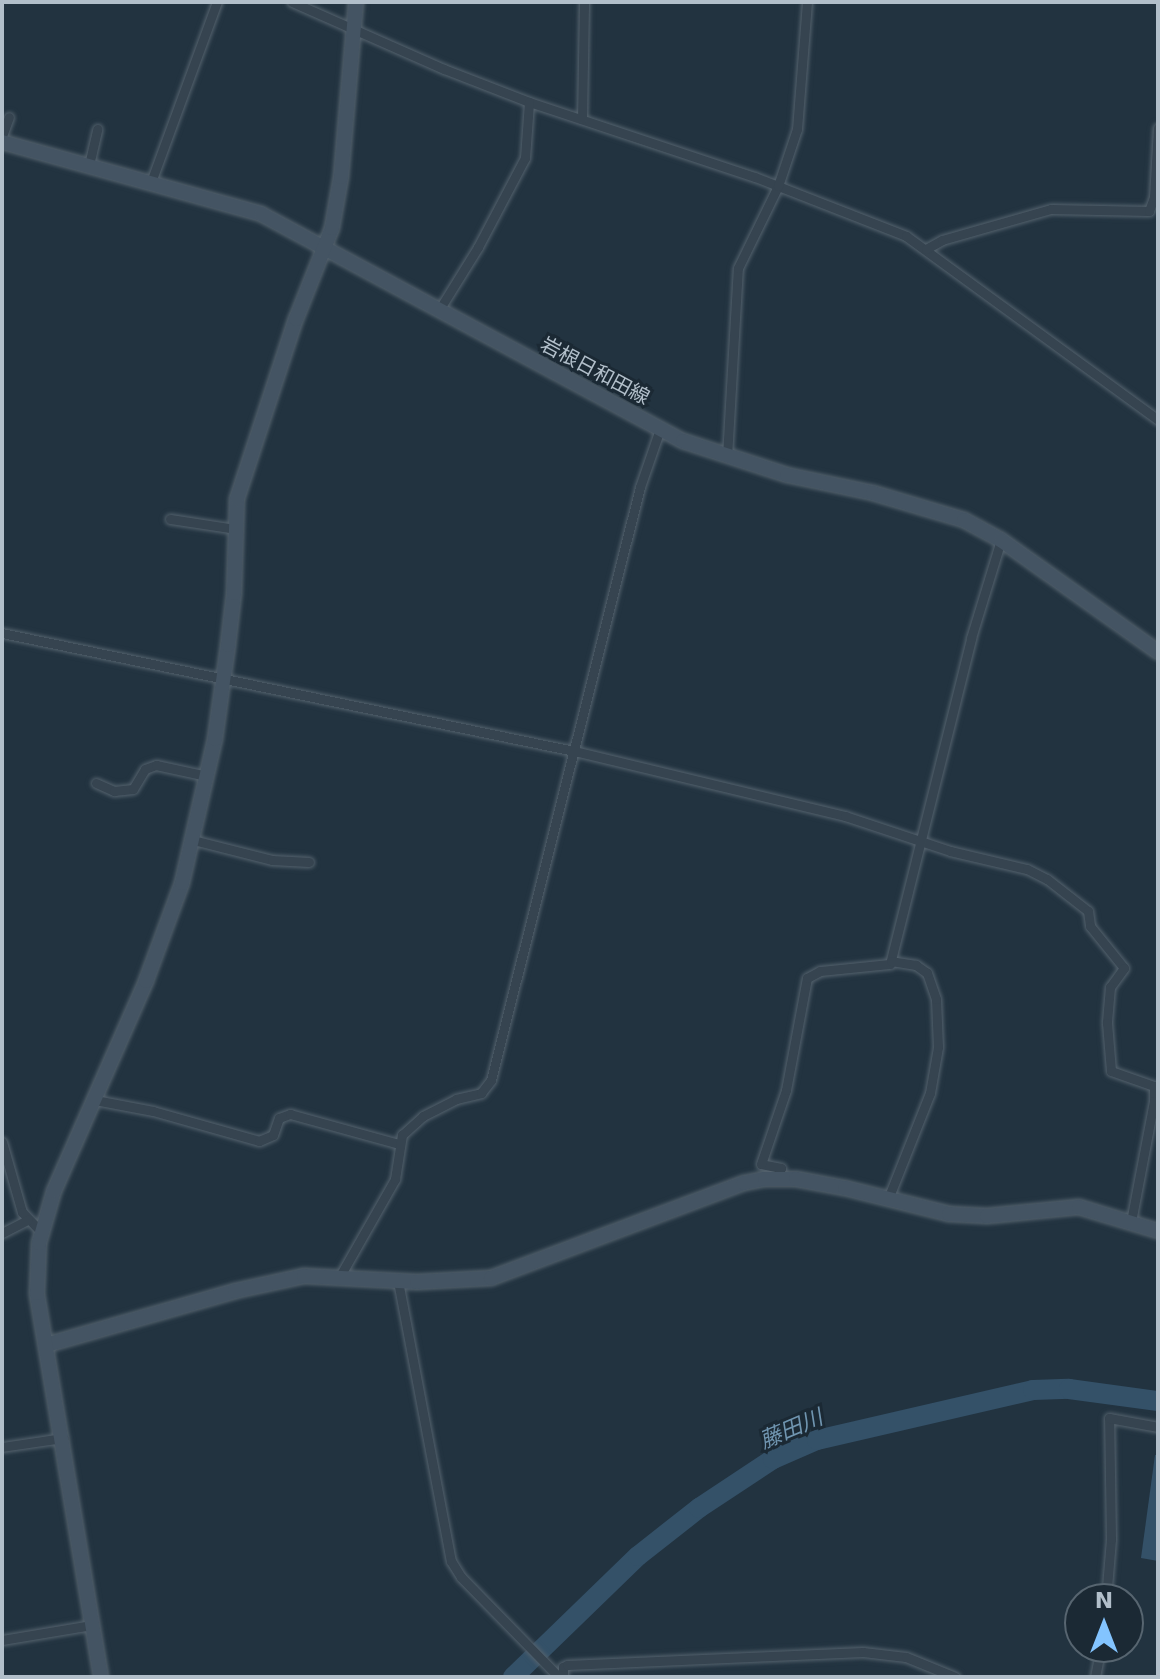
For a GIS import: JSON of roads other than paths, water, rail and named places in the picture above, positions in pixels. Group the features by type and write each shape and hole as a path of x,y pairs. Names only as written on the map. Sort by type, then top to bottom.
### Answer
{"street":[{"path":"151,182 217,2"},
{"path":"292,2 529,102 778,186 887,228 926,249 1158,420"},
{"path":"101,1677 37,1293 41,1232 54,1191 152,968 182,883 207,776 223,679 234,593 237,499 246,464 307,287 327,247 341,177 356,2"},
{"path":"582,119 584,2"},
{"path":"727,457 738,268 753,230 764,218 778,186 801,106 807,2"},
{"path":"439,310 478,247 525,158 529,102"},
{"path":"2,136 9,117"},
{"path":"926,249 942,240 1051,209 1149,211 1154,197 1158,128"},
{"path":"89,165 97,129"},
{"name":"岩根日和田線","path":"2,142 246,209 327,247 660,429 727,457 787,475 931,508 964,520 1001,540 1158,652"},
{"path":"340,1276 395,1179 399,1144 410,1124 456,1099 481,1093 491,1080 640,487 660,429"},
{"path":"170,519 235,529"},
{"path":"891,961 971,638 1001,540"},
{"path":"2,633 574,751 845,816 1027,869 1047,879 1088,911 1090,926 1124,968 1110,987 1107,1023 1111,1071 1154,1086 1131,1222"},
{"path":"96,783 114,791 133,789 145,769 156,765 207,776"},
{"path":"193,840 272,860 309,862"},
{"path":"776,1178 781,1168 761,1164 778,1123 807,978 820,971 871,967 891,961 916,965 927,973 936,999 938,1047 930,1093 888,1199"},
{"path":"95,1100 153,1111 259,1141 273,1135 279,1118 290,1114 399,1144"},
{"path":"2,1142 20,1206 28,1220 41,1232"},
{"path":"46,1345 272,1282 340,1276 447,1282 509,1274 744,1183 776,1178 845,1188 970,1216 1065,1206 1096,1211 1158,1231"},
{"path":"2,1233 28,1220"},
{"path":"398,1281 451,1561 502,1621 561,1677 563,1667 567,1665 871,1652 906,1657 955,1677"},
{"path":"1107,1583 1111,1539 1109,1418 1158,1427"},
{"path":"2,1447 63,1438"},
{"path":"2,1640 92,1625"}],"water":[{"path":"1155,1455 1158,1455 1158,1561 1141,1558"}],"waterway":[{"name":"藤田川","path":"513,1677 638,1556 699,1508 773,1459 817,1440 1033,1390 1069,1389 1158,1401"}]}
